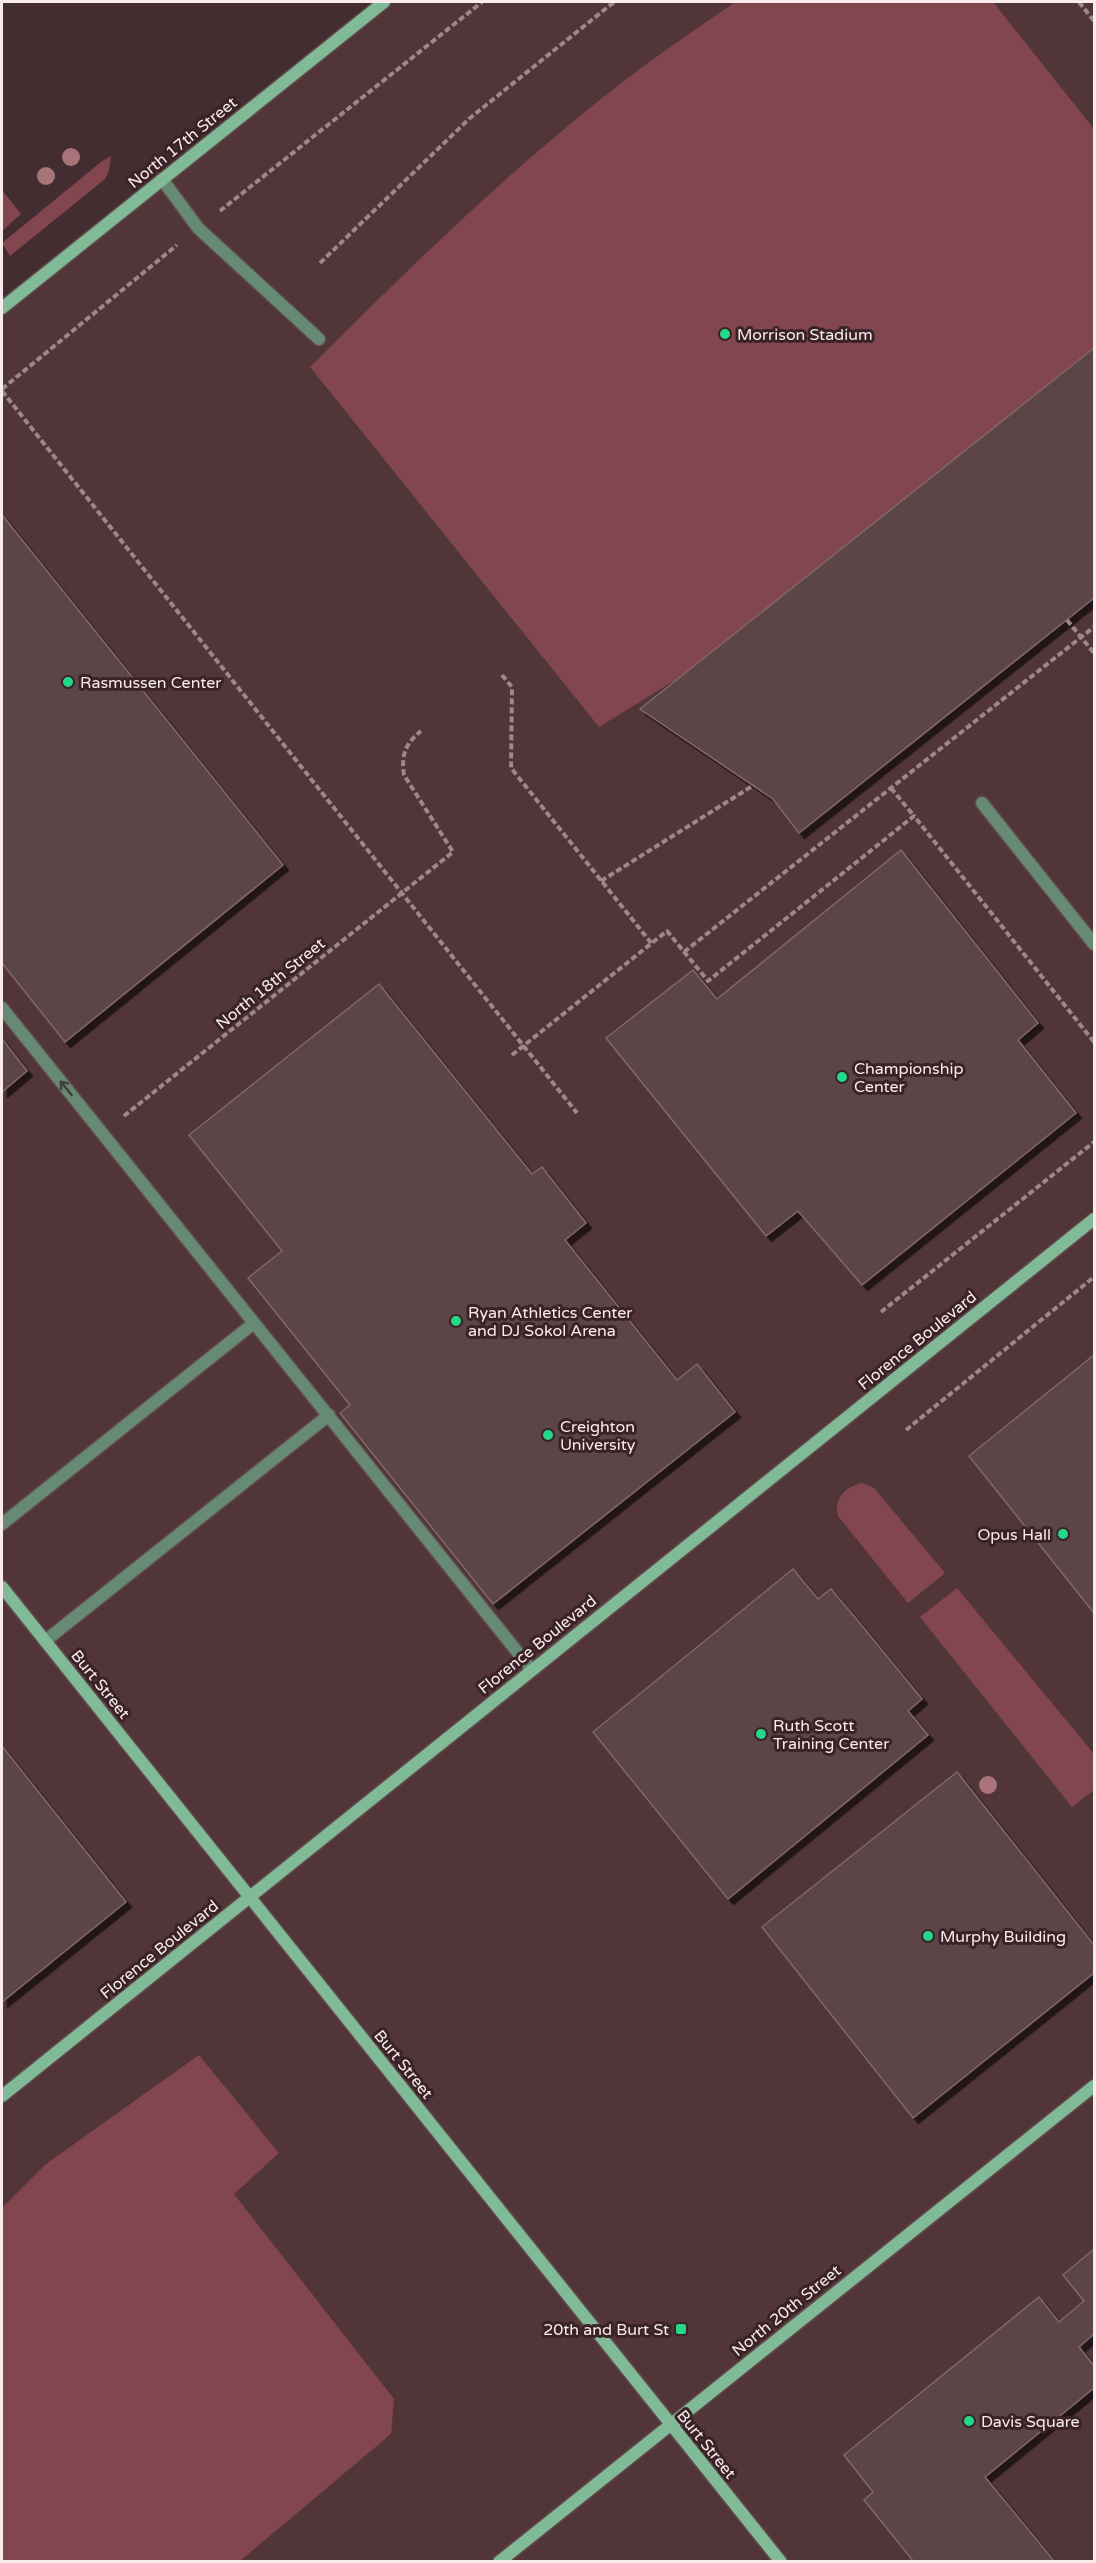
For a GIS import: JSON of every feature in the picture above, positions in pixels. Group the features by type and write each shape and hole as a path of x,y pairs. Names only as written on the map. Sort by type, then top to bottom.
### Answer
{"main road":[{"name":"North 17th Street","path":"2,308 384,2"},
{"name":"Florence Boulevard","path":"2,2096 531,1669 1095,1219"},
{"name":"Burt Street","path":"2,1587 781,2562"},
{"name":"North 20th Street","path":"499,2562 1095,2086"}],"lane":[{"path":"162,179 198,228 319,339"},
{"path":"982,804 1095,944"},
{"path":"2,1008 531,1669"},
{"path":"2,1524 254,1323"},
{"path":"45,1641 329,1415"}],"path":[{"path":"482,2 198,228 2,390 577,1113"},
{"path":"320,262 470,118 614,2"},
{"path":"1079,2 1095,21"},
{"path":"1067,620 1095,653"},
{"path":"684,952 1095,627"},
{"path":"502,675 512,687 512,768 652,944"},
{"name":"North 18th Street","path":"103,1134 453,852 404,775 402,761 404,748 421,731"},
{"path":"601,881 754,785"},
{"path":"891,788 1095,1042"},
{"path":"513,1055 668,931 708,981 914,816"},
{"path":"881,1312 1095,1142"},
{"path":"906,1430 1095,1277"}],"shaded area":[{"name":"Creighton University","path":"384,2 1094,2 1094,2561 2,2562 2,308"},
{"name":"Morrison Stadium","path":"735,2 993,2 1094,129 1094,349 1028,409 792,608 599,727 310,367 418,261 529,159 622,83"},
{"path":"111,156 109,171 105,179 10,256 2,243"},
{"path":"2,190 21,214 2,231"},
{"path":"862,1483 874,1488 945,1573 908,1603 838,1516 837,1504 842,1494"},
{"path":"957,1588 1094,1754 1094,1790 1072,1807 920,1617"},
{"path":"199,2055 279,2153 234,2194 394,2399 391,2434 240,2561 2,2561 2,2208 46,2164"}],"building":[{"path":"1094,348 1094,598 799,833 773,799 640,709"},
{"name":"Rasmussen Center","path":"2,515 283,865 65,1042 2,963"},
{"name":"Championship Center","path":"901,850 1038,1023 1018,1040 1076,1113 862,1285 798,1211 766,1236 606,1038 693,970 717,999"},
{"name":"Ryan Athletics Center and DJ Sokol Arena","path":"379,984 532,1174 542,1167 586,1223 565,1240 677,1380 697,1364 735,1412 493,1604 340,1413 350,1405 248,1278 282,1251 189,1135"},
{"path":"2,1039 27,1071 2,1092"},
{"name":"Opus Hall","path":"1094,1355 1094,1613 969,1456"},
{"name":"Ruth Scott Training Center","path":"793,1569 818,1599 831,1589 922,1699 908,1711 928,1735 728,1899 593,1732"},
{"path":"2,1746 126,1902 2,2002"},
{"name":"Murphy Building","path":"957,1772 1094,1945 1094,1973 913,2118 762,1927"},
{"name":"Davis Square","path":"1094,2249 1094,2334 1079,2347 1094,2366 1094,2388 985,2477 1055,2562 914,2562 864,2500 873,2492 844,2455 1039,2297 1059,2322 1084,2301 1063,2275"}],"place":[{"name":"Morrison Stadium","path":"725,334"},
{"name":"Rasmussen Center","path":"68,682"},
{"name":"Championship Center","path":"842,1077"},
{"name":"Ryan Athletics Center and DJ Sokol Arena","path":"456,1321"},
{"name":"Creighton University","path":"548,1435"},
{"name":"Opus Hall","path":"1063,1534"},
{"name":"Ruth Scott Training Center","path":"761,1734"},
{"name":"Murphy Building","path":"928,1936"},
{"name":"20th and Burt St","path":"681,2329"},
{"name":"Davis Square","path":"969,2421"}]}
